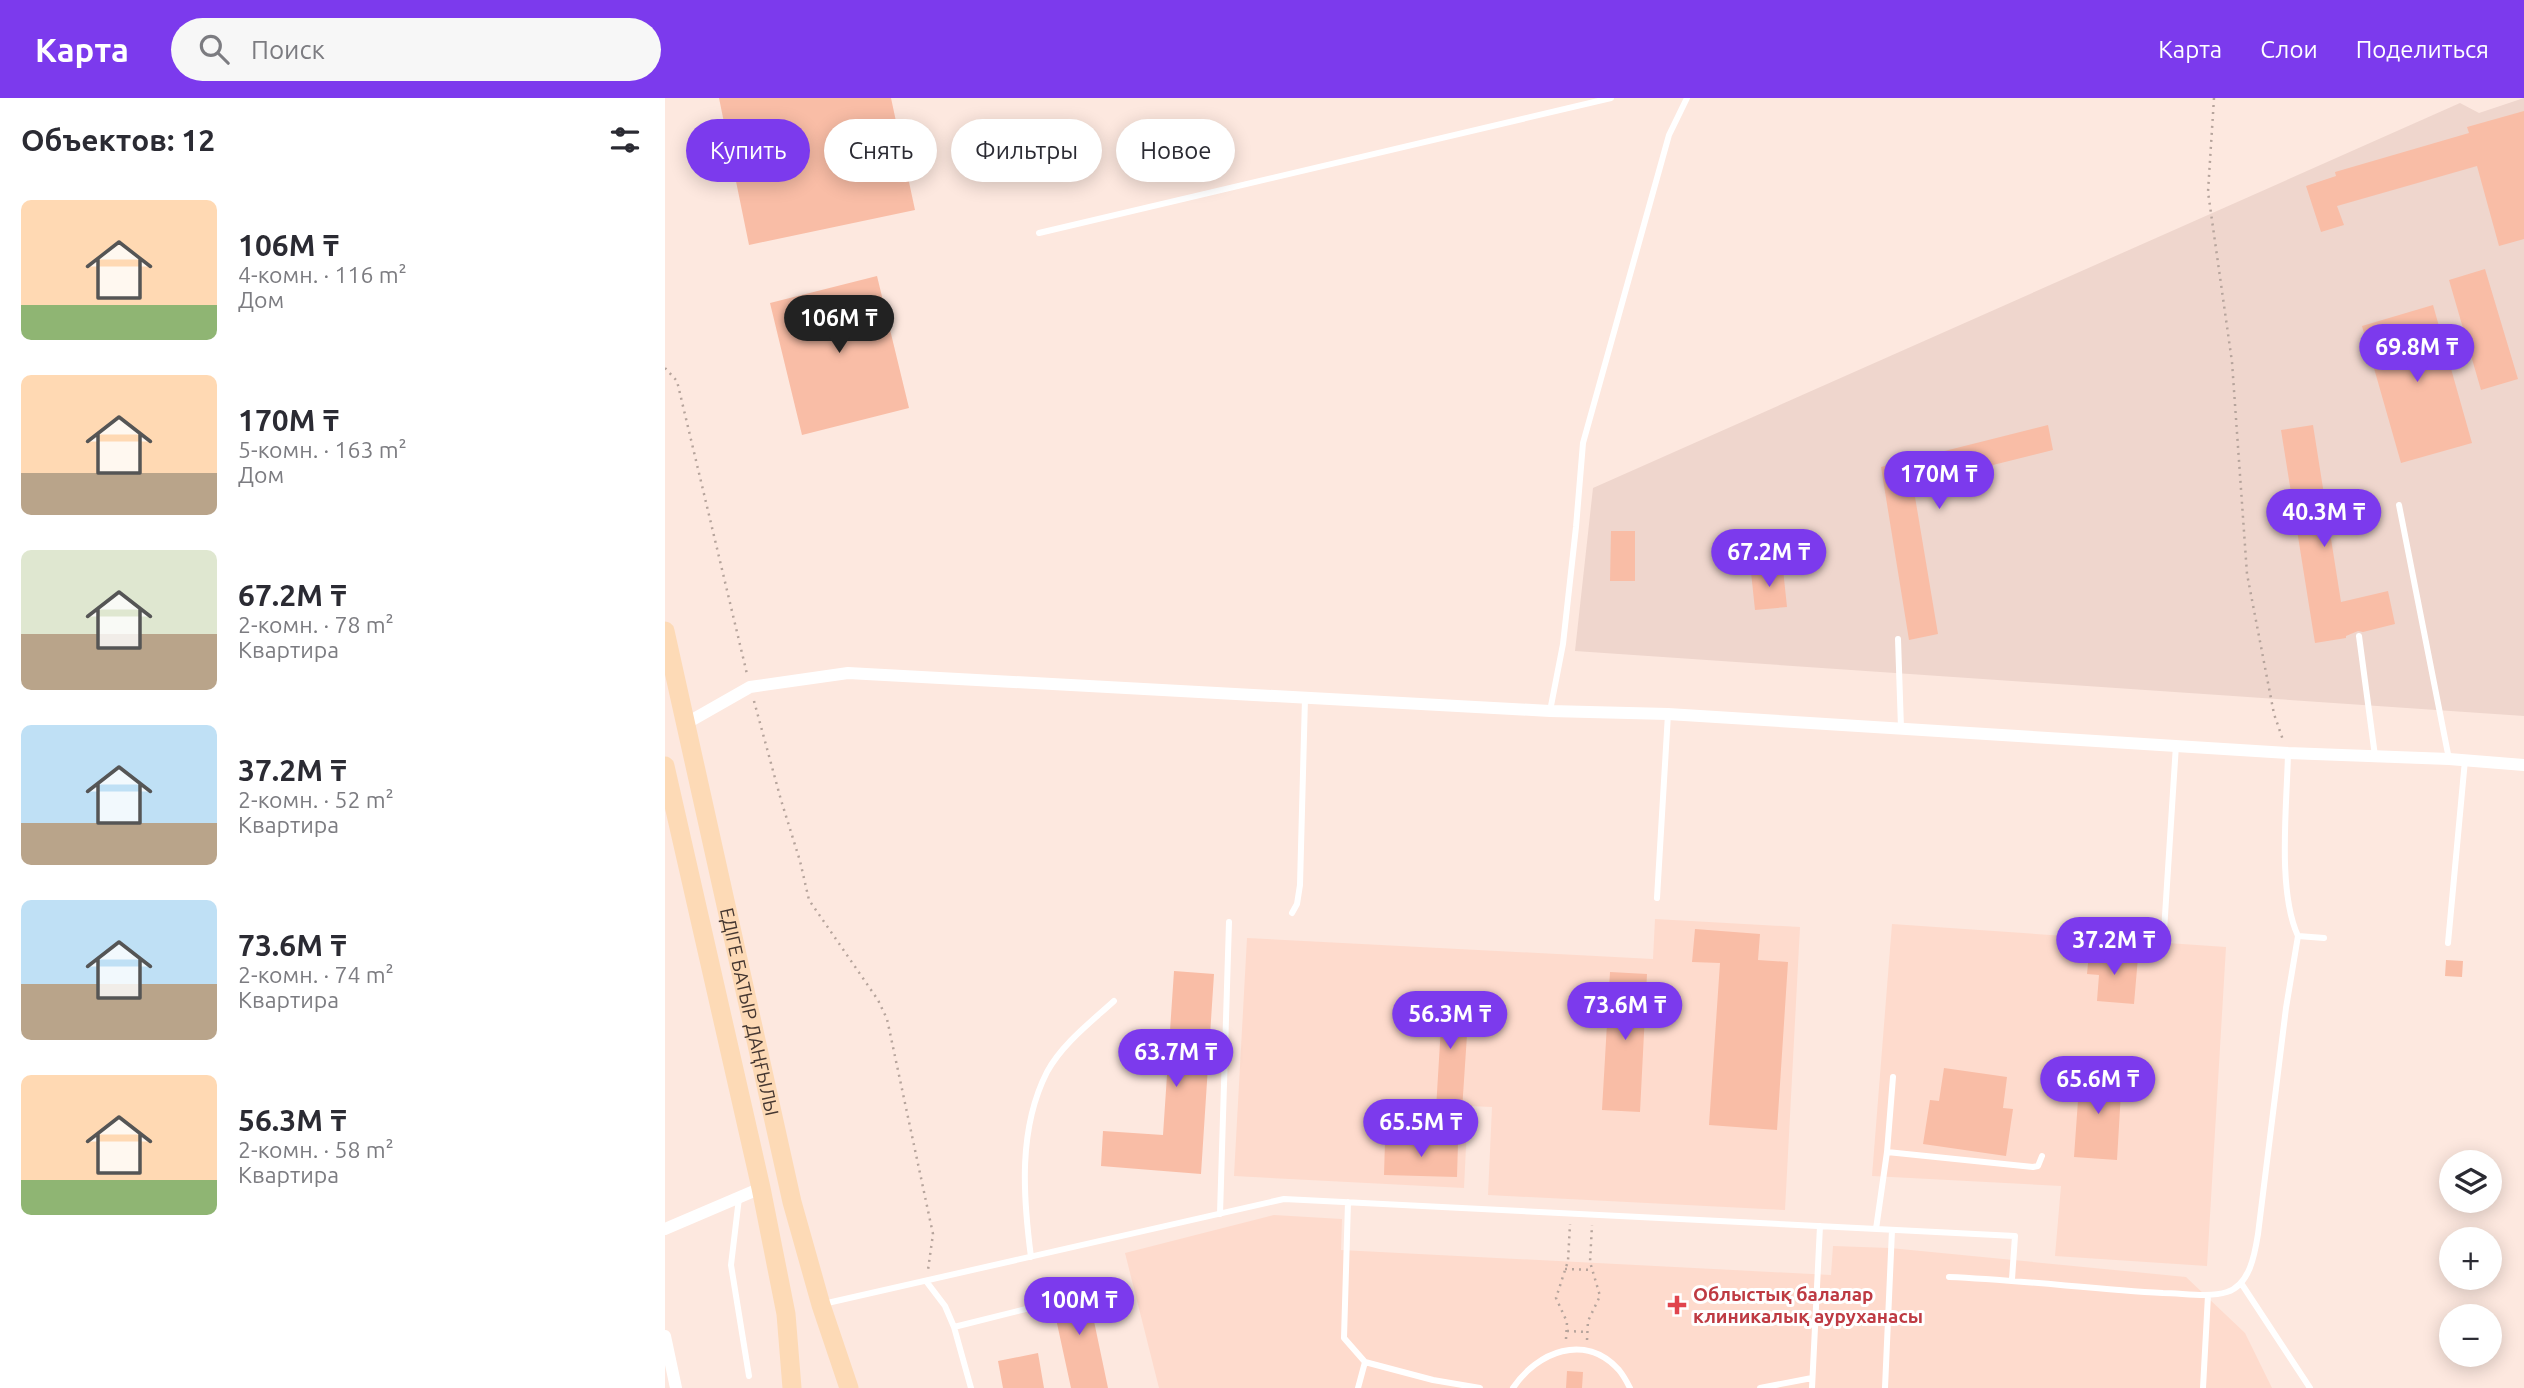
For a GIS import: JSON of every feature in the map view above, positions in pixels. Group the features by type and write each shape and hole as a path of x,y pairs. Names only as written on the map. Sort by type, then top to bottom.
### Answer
{"main road":[{"name":"ЕДІГЕ БАТЫР ДАҢҒЫЛЫ","path":"665,631 792,1202 821,1305 849,1388"},
{"name":"ЕДІГЕ БАТЫР ДАҢҒЫЛЫ","path":"665,766 761,1188 786,1314 792,1388"}],"street":[{"path":"685,724 750,687 848,673 1550,711 1668,714 2524,765"},
{"path":"665,1229 761,1188"},
{"path":"665,1336 676,1388"}],"lane":[{"path":"1039,233 1611,98"},
{"path":"1550,711 1563,644 1583,443 1668,135 1687,98"},
{"path":"2399,505 2448,759"},
{"path":"2359,636 2375,756"},
{"path":"1899,639 1901,728"},
{"path":"1292,913 1297,904 1300,886 1305,698"},
{"path":"1657,898 1668,714"},
{"path":"2164,931 2176,745"},
{"path":"1949,1277 2012,1279 2120,1291 2208,1294 2228,1292 2241,1283 2254,1258 2258,1234 2286,1008 2298,936 2291,921 2286,870 2288,753"},
{"path":"2448,943 2465,760"},
{"path":"1220,1214 1229,922"},
{"path":"2298,936 2324,938"},
{"path":"1031,1257 1023,1201 1028,1126 1047,1072 1070,1041 1114,1001"},
{"path":"1876,1229 1887,1152 1893,1076"},
{"path":"1887,1152 2033,1167 2038,1166 2042,1156"},
{"path":"739,1198 731,1265 749,1376"},
{"path":"821,1305 1284,1199 2015,1236 2012,1279"},
{"path":"1348,1202 1344,1338 1365,1362 1433,1380 1480,1388"},
{"path":"1812,1388 1820,1226"},
{"path":"1885,1388 1892,1230"},
{"path":"926,1281 945,1306 954,1327 971,1388"},
{"path":"2241,1283 2310,1388"},
{"path":"2203,1388 2208,1294"},
{"path":"954,1327 1046,1304"},
{"path":"1513,1388 1533,1364 1547,1355 1566,1350 1586,1351 1603,1357 1618,1369 1630,1388"},
{"path":"1358,1388 1365,1362"},
{"path":"1760,1388 1812,1378"}],"path":[{"path":"2214,98 2208,192 2232,362 2247,574 2274,714 2288,753"},
{"path":"665,368 677,381 750,687 809,900 878,1000 887,1019 933,1234 932,1257 926,1281"},
{"path":"1566,1350 1567,1322 1556,1298 1568,1261 1570,1214"},
{"path":"1586,1351 1588,1321 1600,1296 1590,1262 1593,1215"},
{"path":"1565,1269 1593,1270"},
{"path":"1567,1331 1587,1332"}],"shaded area":[{"path":"2524,98 2524,716 1575,651 1593,488 2460,103 2479,113"},
{"path":"1655,919 1800,927 1785,1210 1488,1195 1492,1107 1468,1106 1464,1188 1234,1176 1247,938 1653,959"},
{"path":"1892,924 2226,947 2207,1266 2055,1256 2061,1186 1872,1176"},
{"name":"Облыстық балалар клиникалық ауруханасы","path":"1274,1215 1342,1219 1341,1250 1831,1275 1833,1246 1890,1248 2186,1277 2245,1333 2272,1388 1159,1388 1125,1253"}],"building":[{"path":"719,98 891,98 896,119 824,119 824,182 909,182 915,210 749,245 736,182 810,182 810,119 723,119"},
{"path":"2524,111 2524,239 2499,246 2477,166 2337,206 2344,225 2321,232 2306,186 2336,176 2335,172 2469,133 2467,127"},
{"path":"2485,269 2518,379 2481,390 2449,280"},
{"path":"877,276 909,408 802,435 770,303"},
{"path":"2433,305 2472,443 2401,463 2362,326"},
{"path":"2048,425 2053,450 1913,485 1938,634 1909,640 1881,467"},
{"path":"2313,425 2341,602 2388,591 2395,624 2358,631 2346,638 2315,643 2281,430"},
{"path":"1611,531 1635,531 1635,581 1610,581"},
{"path":"1783,569 1787,607 1755,610 1751,572"},
{"path":"1695,929 1760,934 1758,960 1788,962 1777,1130 1709,1125 1720,963 1692,962"},
{"path":"2089,953 2138,957 2134,1004 2097,1001 2099,975 2087,974"},
{"path":"2446,960 2463,961 2462,977 2445,976"},
{"path":"1174,971 1214,974 1201,1174 1101,1166 1103,1131 1163,1135"},
{"path":"1610,972 1647,974 1640,1112 1602,1110"},
{"path":"1425,1002 1469,1005 1462,1110 1436,1109 1441,1026 1423,1025"},
{"path":"1944,1068 2007,1077 2003,1108 2013,1109 2006,1156 1923,1144 1930,1100 1939,1101"},
{"path":"2080,1072 2122,1075 2117,1160 2074,1157"},
{"path":"1385,1141 1458,1143 1457,1177 1384,1175"},
{"path":"1086,1283 1108,1388 1071,1388 1050,1291"},
{"path":"1038,1353 1044,1388 1003,1388 998,1361"},
{"path":"1567,1371 1583,1372 1582,1388 1566,1388"}],"place":[{"name":"Облыстық балалар клиникалық ауруханасы","path":"1677,1305"}]}
